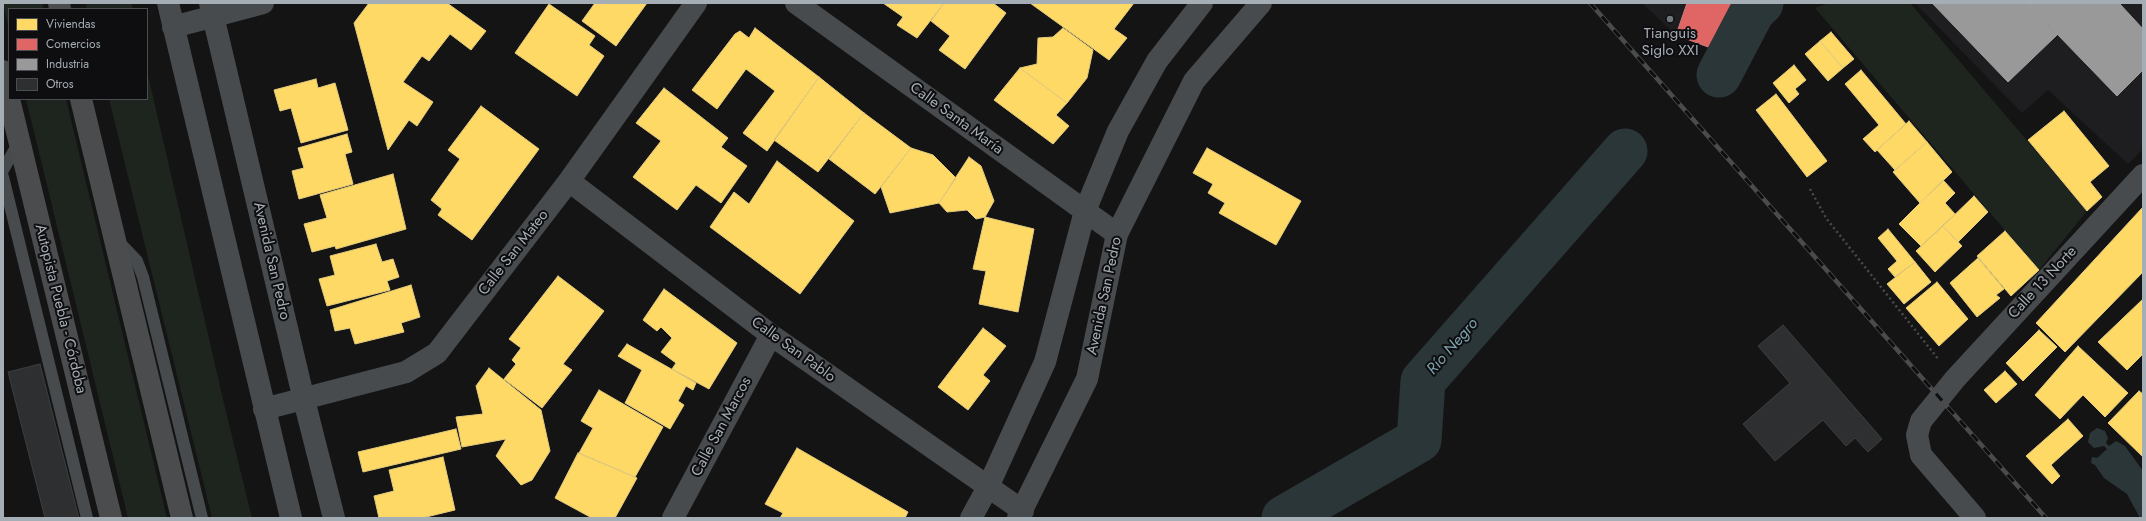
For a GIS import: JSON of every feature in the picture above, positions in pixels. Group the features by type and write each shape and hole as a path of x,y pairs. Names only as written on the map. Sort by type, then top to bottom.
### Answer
{"highway":[{"name":"Autopista Puebla - Córdoba","path":"3,71 8,94"},
{"name":"Autopista Puebla - Córdoba","path":"9,100 111,518"},
{"path":"81,100 182,518"}],"street":[{"path":"168,3 291,518"},
{"path":"173,27 211,10 263,3"},
{"name":"Calle San Mateo","path":"264,409 304,400 406,372 436,353 569,181 696,3"},
{"name":"Calle Santa María","path":"796,3 1117,234"},
{"path":"971,518 988,487 1045,362 1085,211 1118,131 1157,61 1202,3"},
{"name":"Avenida San Pedro","path":"1020,514 1087,379 1117,234 1194,81 1261,3"},
{"name":"Avenida San Pedro","path":"211,10 304,400 334,518"},
{"name":"Calle 13 Norte","path":"1975,518 1921,455 1917,435 1921,421 1949,386 2143,175"},
{"name":"Calle San Pablo","path":"569,181 771,335 988,487 1020,514"},
{"name":"Calle San Marcos","path":"673,518 771,335"}],"lane":[{"path":"3,170 19,142"},
{"path":"3,176 87,518"},
{"path":"114,238 131,252 137,261 143,276 202,518"}],"path":[{"path":"1810,188 1826,218 1949,386"}],"shaded area":[{"path":"3,3 42,3 44,8 8,8 8,25"},
{"path":"86,3 131,3 133,8 87,8"},
{"name":"Tianguis Siglo XXI","path":"1642,3 1687,3 1676,35"},
{"path":"1829,3 1910,3 2087,211 2039,270 1815,8"},
{"path":"1915,3 2143,3 2143,149 2128,164 2048,90 2022,113"},
{"path":"148,75 252,518 212,518 109,100 148,100"},
{"path":"26,100 66,100 167,518 128,518"},
{"path":"2097,428 2105,431 2108,438 2106,443 2109,446 2116,441 2125,446 2143,471 2143,518 2140,518 2127,494 2104,478 2095,465 2091,463 2092,457 2097,458 2107,449 2104,446 2094,448 2088,442 2090,433"}],"building: Viviendas":[{"path":"369,3 447,3 486,31 471,50 450,34 429,61 422,56 403,82 433,102 417,126 409,120 388,150 354,23"},
{"path":"595,3 647,3 616,46 582,21"},
{"path":"883,3 944,3 917,38 897,25 903,17"},
{"path":"944,3 993,3 1006,13 965,69 939,50 950,36 931,21"},
{"path":"1030,3 1134,3 1114,29 1127,38 1109,60"},
{"path":"549,4 595,36 589,45 604,56 577,96 515,53"},
{"path":"755,28 819,77 767,151 743,133 775,91 746,69 717,109 692,90 735,34 740,31 749,38"},
{"path":"1063,28 1093,50 1087,78 1067,103 1020,68 1037,64 1038,38 1053,37"},
{"path":"1831,32 1854,59 1843,68 1820,41"},
{"path":"1820,41 1843,68 1828,81 1805,54"},
{"path":"1794,65 1806,80 1795,89 1799,94 1789,103 1773,83"},
{"path":"1020,68 1067,103 1056,115 1069,126 1053,144 994,100"},
{"path":"1861,70 1906,124 1875,152 1863,139 1879,125 1845,84"},
{"path":"819,77 864,113 818,172 774,140"},
{"path":"316,79 318,88 335,83 348,130 301,143 291,108 280,111 274,90"},
{"path":"664,88 728,138 721,147 747,166 721,203 696,185 677,210 633,177 661,141 636,123"},
{"path":"1776,94 1827,161 1807,177 1756,110"},
{"path":"481,106 539,149 472,240 438,215 442,209 431,200 460,159 448,150"},
{"path":"2064,111 2109,166 2090,182 2102,197 2087,211 2028,140"},
{"path":"864,113 911,148 875,194 829,159"},
{"path":"1909,121 1927,142 1895,170 1877,150"},
{"path":"347,134 352,152 345,154 353,184 299,199 292,171 304,168 298,148"},
{"path":"1927,142 1952,172 1920,203 1893,172"},
{"path":"911,148 933,155 956,178 939,203 890,213 881,187"},
{"path":"1207,148 1301,201 1276,245 1219,213 1225,203 1208,193 1213,184 1193,173"},
{"path":"969,157 981,166 994,201 985,217 976,219 967,210 947,212 939,203"},
{"path":"777,161 854,221 800,294 710,227 734,192 749,204"},
{"path":"393,174 406,229 336,249 335,246 312,252 304,224 327,218 320,195"},
{"path":"1943,180 1955,193 1945,203 1955,214 1921,246 1899,224"},
{"path":"1974,196 1988,212 1958,242 1943,226"},
{"path":"2143,207 2143,272 2065,352 2036,323"},
{"path":"985,217 1034,229 1018,312 979,304 986,271 973,269"},
{"path":"1943,226 1962,246 1935,272 1916,251"},
{"path":"1888,229 1915,262 1895,277 1888,269 1897,261 1878,238"},
{"path":"2005,231 2039,270 2011,296 1977,256"},
{"path":"376,244 382,262 393,259 399,277 387,281 390,290 327,306 319,279 335,275 330,256"},
{"path":"1978,258 2004,289 1996,295 2000,298 1977,317 1950,283"},
{"path":"1915,262 1931,282 1904,304 1887,284"},
{"path":"558,276 604,311 563,364 572,370 542,408 504,379 516,364 512,360 521,348 509,339"},
{"path":"1937,282 1968,319 1939,346 1906,308"},
{"path":"411,285 420,317 401,323 404,332 355,344 350,328 335,331 330,310"},
{"path":"664,289 737,343 709,389 672,369 676,363 661,352 672,338 661,327 657,331 643,320"},
{"path":"2143,299 2143,354 2127,370 2098,342"},
{"path":"983,328 1006,346 983,375 990,381 968,410 938,387"},
{"path":"2039,330 2057,347 2023,381 2006,363"},
{"path":"627,344 696,383 693,390 686,386 678,401 684,405 670,429 625,403 642,370 618,356"},
{"path":"2078,346 2128,393 2105,417 2083,395 2060,419 2035,395"},
{"path":"489,368 541,410 550,451 532,480 521,485 496,456 506,439 462,447 456,417 483,414 476,386"},
{"path":"2005,371 2017,384 1996,403 1984,390"},
{"path":"599,390 663,427 635,477 579,453 593,428 581,421"},
{"path":"2139,391 2143,394 2143,457 2108,423"},
{"path":"2068,419 2083,436 2051,465 2060,476 2052,484 2026,456"},
{"path":"456,429 461,449 363,472 358,452"},
{"path":"797,448 908,512 905,518 780,518 783,513 765,504"},
{"path":"578,453 637,478 615,518 592,518 555,498"},
{"path":"443,457 455,510 422,518 379,518 374,496 394,491 389,470"}],"building: Comercios":[{"path":"1687,3 1742,3 1731,34 1721,30 1716,50 1676,35"}],"building: Industria":[{"path":"1932,3 2027,3 2057,35 2008,82"},
{"path":"2027,3 2119,3 2143,29 2143,70 2117,96"}],"building: Otros":[{"path":"1783,325 1882,439 1868,452 1855,438 1846,446 1823,420 1775,461 1743,424 1790,383 1758,346"},
{"path":"40,364 79,518 45,518 8,372"}],"waterway":[{"name":"Río Negro","path":"1719,75 1753,10 1761,3"},
{"name":"Río Negro","path":"1284,518 1419,440 1423,381 1625,151"}],"railway":[{"path":"1590,3 2046,518"}],"place":[{"name":"Tianguis Siglo XXI","path":"1670,19"}]}
